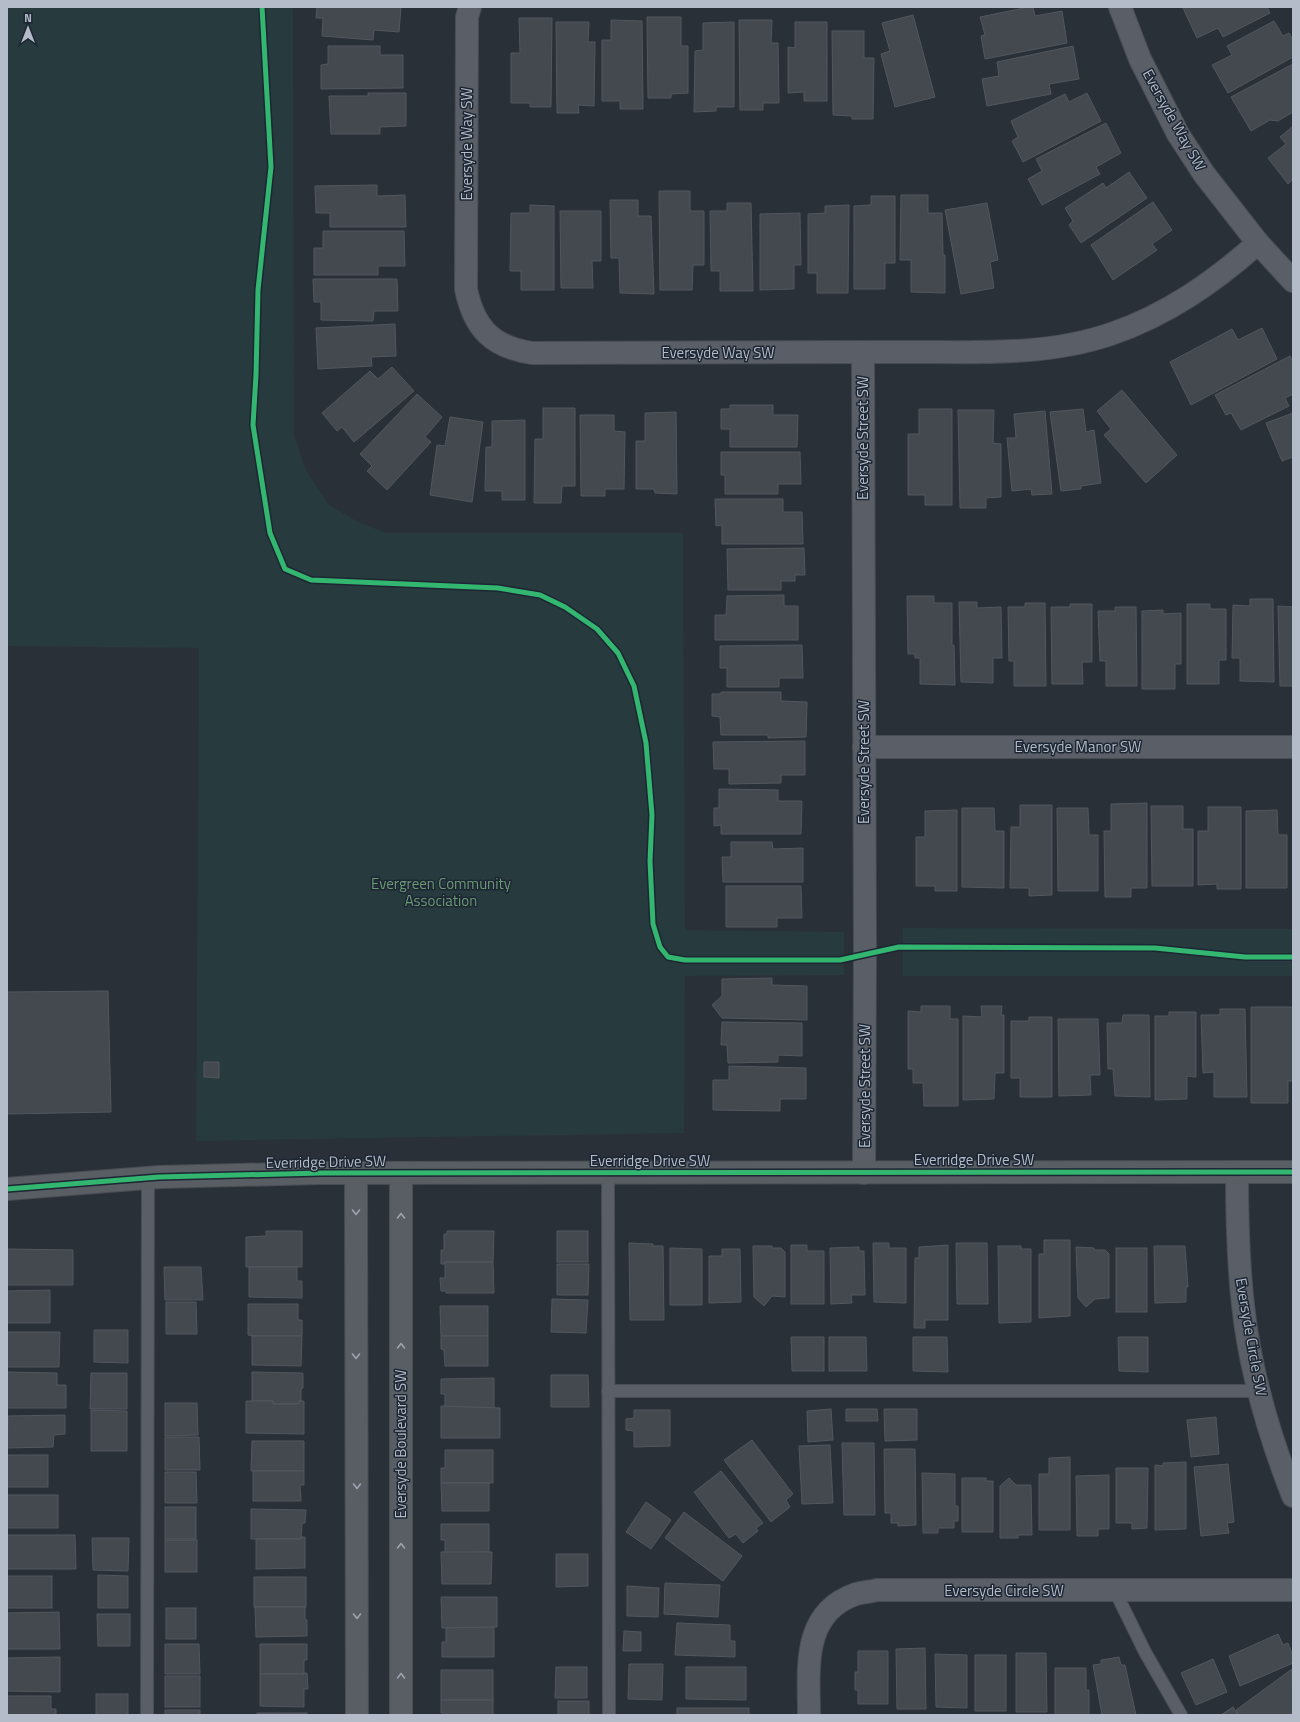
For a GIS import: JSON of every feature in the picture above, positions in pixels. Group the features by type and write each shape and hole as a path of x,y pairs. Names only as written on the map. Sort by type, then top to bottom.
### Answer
{"street":[{"name":"Eversyde Way SW","path":"470,7 467,17 466,289 470,306 478,324 492,339 518,351 532,353 1043,350 1076,344 1111,334 1152,318 1178,304 1227,270 1258,243"},
{"name":"Eversyde Way SW","path":"1120,7 1140,59 1178,134 1204,174 1258,243 1293,281"},
{"name":"Eversyde Street SW","path":"863,352 865,953 864,1173"},
{"name":"Eversyde Manor SW","path":"864,747 1293,746"},
{"name":"Eversyde Circle SW","path":"1237,1172 1237,1228 1243,1307 1259,1391 1276,1452 1293,1496"},
{"name":"Everridge Drive SW","path":"7,1189 148,1178 222,1175 356,1173 1293,1172"},
{"path":"356,1173 357,1715"},
{"name":"Eversyde Boulevard SW","path":"401,1173 401,1715"},
{"name":"Eversyde Circle SW","path":"809,1715 809,1655 814,1634 822,1618 838,1603 856,1594 877,1590 1293,1590"}],"lane":[{"path":"608,1173 608,1715"},
{"path":"147,1715 148,1178"},
{"path":"608,1391 1259,1391"},
{"path":"1115,1591 1145,1652 1181,1715"}],"green space":[{"name":"Evergreen Community Association","path":"7,7 293,7 294,436 306,470 328,504 358,522 387,533 683,533 685,930 844,932 844,975 685,976 684,1133 196,1141 199,648 7,646"},
{"path":"903,928 1293,929 1293,976 903,976"}],"building":[{"path":"317,7 401,7 399,32 374,30 373,40 322,36 323,18 316,18"},
{"path":"1033,7 1035,16 1062,11 1067,43 985,59 981,36 985,35 980,17"},
{"path":"1267,7 1270,13 1223,37 1218,28 1197,38 1183,8"},
{"path":"913,15 935,97 895,107 881,54 890,51 882,23"},
{"path":"647,17 681,17 681,46 688,46 688,93 671,94 671,98 648,98"},
{"path":"519,18 552,18 551,107 530,107 530,103 511,103 511,53 520,53"},
{"path":"611,20 642,21 643,109 620,109 620,101 602,101 602,40 611,40"},
{"path":"739,20 772,20 771,43 778,43 779,103 763,103 763,110 740,110"},
{"path":"1274,21 1283,36 1289,33 1293,40 1293,57 1228,93 1212,65 1232,55 1227,46"},
{"path":"556,22 589,22 588,42 595,42 594,106 578,105 579,113 557,113"},
{"path":"734,22 734,107 716,107 716,111 694,112 695,51 703,50 703,23"},
{"path":"795,22 827,22 827,101 804,101 804,92 788,93 788,47 795,48"},
{"path":"832,31 864,31 864,58 874,58 873,119 852,119 852,116 833,115"},
{"path":"328,46 380,46 380,55 403,55 403,88 321,89 321,65 328,64"},
{"path":"1073,46 1079,79 1049,84 1051,94 987,106 982,79 999,76 997,62"},
{"path":"1293,64 1293,112 1278,121 1270,120 1251,131 1231,97"},
{"path":"368,93 406,93 406,126 380,127 380,134 331,134 329,96 368,96"},
{"path":"1087,93 1101,121 1023,162 1012,141 1018,137 1011,121 1065,94 1069,102"},
{"path":"1106,123 1121,153 1096,167 1100,174 1042,205 1028,179 1042,171 1036,159"},
{"path":"1293,126 1293,179 1288,184 1268,158 1286,144 1280,137"},
{"path":"1129,172 1147,198 1081,243 1069,225 1073,221 1065,208 1103,183 1106,188"},
{"path":"377,185 377,196 405,195 406,227 330,227 330,213 316,213 315,186"},
{"path":"659,191 690,191 690,211 704,211 704,265 693,265 692,290 660,290"},
{"path":"901,195 928,195 928,213 942,213 943,255 945,255 945,293 911,292 911,260 900,260"},
{"path":"871,196 895,196 895,263 885,263 885,289 854,289 854,206 871,205"},
{"path":"610,200 638,200 638,216 651,216 654,294 620,293 619,258 611,258"},
{"path":"1153,202 1172,230 1152,244 1157,250 1113,280 1091,245"},
{"path":"727,203 751,203 753,291 720,291 720,271 711,271 710,211 727,211"},
{"path":"987,203 998,260 990,262 994,288 961,294 945,210"},
{"path":"530,205 554,206 554,290 521,290 521,271 510,271 511,213 530,213"},
{"path":"849,205 848,293 817,293 817,273 808,273 808,214 825,213 825,206"},
{"path":"560,211 601,211 601,261 592,261 593,288 561,288"},
{"path":"800,213 801,265 794,265 794,289 760,290 760,214"},
{"path":"323,231 404,231 405,266 378,266 378,275 314,275 314,248 323,248"},
{"path":"313,279 397,279 398,311 374,311 373,321 321,320 321,302 314,302"},
{"path":"395,324 396,356 371,357 372,366 318,369 316,328"},
{"path":"1262,328 1277,359 1191,405 1170,362 1232,329 1238,340"},
{"path":"1290,356 1293,362 1293,394 1285,398 1289,406 1241,430 1231,413 1226,415 1215,395"},
{"path":"392,367 414,391 354,442 342,427 337,431 322,413 370,371 378,379"},
{"path":"1122,390 1177,455 1146,483 1104,435 1111,429 1097,411"},
{"path":"417,394 442,417 425,437 431,442 387,490 367,471 372,466 360,454"},
{"path":"730,405 773,405 773,415 798,415 797,447 730,447 730,429 721,429 721,409 730,409"},
{"path":"543,408 575,408 575,486 562,486 561,503 534,503 535,439 543,439"},
{"path":"919,409 952,409 952,505 925,505 925,495 908,495 908,434 919,434"},
{"path":"1083,409 1086,432 1094,430 1101,483 1081,486 1081,489 1061,491 1050,412"},
{"path":"958,410 994,410 993,443 1001,444 1001,497 986,498 986,508 960,508"},
{"path":"1045,411 1052,494 1032,495 1031,489 1012,491 1007,438 1016,438 1014,414"},
{"path":"676,412 677,494 655,493 654,489 636,489 636,441 645,441 645,413"},
{"path":"1293,413 1293,457 1282,461 1266,423"},
{"path":"580,415 614,415 614,431 625,432 624,489 605,489 605,496 581,496"},
{"path":"450,417 483,422 472,502 430,495 437,445 445,446"},
{"path":"525,420 525,500 502,500 502,491 485,491 486,447 492,447 492,421"},
{"path":"721,452 800,452 801,484 778,484 778,494 725,494 725,475 721,475"},
{"path":"715,499 783,499 783,512 802,512 803,544 722,544 722,525 716,526"},
{"path":"804,548 805,575 795,575 795,581 781,581 781,590 728,590 727,549"},
{"path":"784,595 784,606 798,606 798,640 715,640 715,615 726,615 727,596"},
{"path":"907,596 934,596 934,603 952,603 952,645 954,645 955,685 920,684 920,658 915,658 915,654 908,654"},
{"path":"1250,599 1273,599 1274,682 1240,681 1240,658 1232,658 1233,605 1250,606"},
{"path":"959,602 977,602 977,608 1001,607 1002,658 993,658 993,683 961,682"},
{"path":"1025,603 1045,603 1046,686 1014,686 1014,661 1009,661 1008,607 1025,607"},
{"path":"1070,604 1092,604 1092,662 1082,662 1083,684 1052,684 1051,607 1070,607"},
{"path":"1187,604 1210,604 1210,609 1226,609 1226,660 1219,660 1219,684 1187,684"},
{"path":"1278,606 1293,607 1293,686 1280,686"},
{"path":"1115,607 1136,607 1137,686 1106,686 1106,661 1100,661 1098,611 1115,611"},
{"path":"1163,610 1163,614 1181,613 1181,664 1175,664 1175,689 1142,689 1142,611"},
{"path":"802,645 803,678 779,678 779,687 727,687 727,668 720,668 720,646"},
{"path":"721,692 781,692 781,701 807,702 806,737 768,738 768,735 721,735 720,717 712,716 712,694 721,694"},
{"path":"805,741 805,775 781,775 781,783 729,784 729,769 714,769 713,742"},
{"path":"719,789 778,790 778,801 802,801 801,834 721,834 721,825 714,826 714,808 719,808"},
{"path":"1147,803 1147,888 1131,888 1131,897 1105,897 1104,831 1111,831 1111,804"},
{"path":"1020,805 1052,805 1052,895 1029,896 1029,888 1010,888 1011,827 1020,827"},
{"path":"1151,806 1183,806 1183,829 1193,829 1193,886 1152,886"},
{"path":"1208,807 1241,807 1241,889 1217,889 1217,884 1198,885 1198,831 1208,831"},
{"path":"962,808 994,808 995,831 1004,831 1004,888 962,887"},
{"path":"1057,808 1088,808 1089,835 1098,835 1098,891 1058,891"},
{"path":"957,810 957,891 935,891 935,886 916,886 916,837 925,837 925,811"},
{"path":"1277,810 1278,835 1287,835 1287,888 1246,888 1246,811"},
{"path":"731,842 772,842 773,849 803,848 803,882 723,882 722,857 731,857"},
{"path":"726,886 801,886 802,918 777,918 777,927 726,927"},
{"path":"772,978 772,985 807,986 807,1020 722,1018 712,1005 722,996 722,979"},
{"path":"108,991 111,1112 7,1114 7,992"},
{"path":"921,1006 950,1006 950,1019 958,1019 958,1106 924,1106 923,1083 913,1083 913,1069 908,1069 908,1011 921,1012"},
{"path":"981,1006 1002,1006 1001,1015 1004,1015 1004,1073 995,1073 994,1099 963,1100 963,1016 982,1017"},
{"path":"1251,1007 1293,1007 1293,1081 1288,1081 1288,1103 1251,1103"},
{"path":"1220,1009 1245,1009 1247,1097 1214,1097 1214,1072 1203,1073 1201,1015 1220,1015"},
{"path":"1169,1012 1196,1012 1196,1077 1187,1076 1187,1099 1155,1100 1155,1016 1169,1016"},
{"path":"1123,1015 1149,1015 1150,1097 1115,1096 1113,1069 1108,1069 1107,1023 1122,1023"},
{"path":"1029,1017 1052,1017 1052,1097 1020,1097 1020,1078 1011,1078 1011,1021 1029,1021"},
{"path":"1058,1019 1098,1019 1100,1075 1090,1075 1091,1095 1059,1096"},
{"path":"722,1022 802,1023 802,1056 778,1055 778,1062 728,1063 727,1045 721,1045"},
{"path":"204,1062 219,1062 219,1078 204,1077"},
{"path":"729,1066 806,1068 806,1099 780,1099 780,1111 713,1110 713,1080 729,1080"},
{"path":"266,1231 302,1231 302,1267 246,1267 246,1237 266,1236"},
{"path":"447,1231 494,1231 493,1262 445,1262 445,1264 441,1264 441,1250 444,1250 444,1234 447,1234"},
{"path":"557,1231 588,1231 588,1262 557,1262"},
{"path":"1044,1240 1070,1240 1070,1316 1039,1318 1039,1254 1044,1254"},
{"path":"629,1243 663,1246 664,1320 630,1320"},
{"path":"873,1243 889,1243 889,1248 906,1248 906,1303 874,1302"},
{"path":"956,1243 987,1243 988,1304 957,1304"},
{"path":"791,1245 807,1245 807,1251 824,1251 824,1304 791,1304"},
{"path":"948,1245 948,1320 925,1320 925,1328 914,1328 915,1258 919,1258 919,1247"},
{"path":"753,1246 772,1246 772,1248 781,1248 785,1252 785,1297 772,1296 764,1306 754,1297"},
{"path":"998,1246 1021,1246 1021,1249 1031,1249 1031,1322 999,1323"},
{"path":"1154,1246 1185,1246 1188,1287 1186,1287 1186,1302 1155,1303"},
{"path":"859,1247 859,1251 864,1251 865,1295 851,1295 852,1303 831,1304 830,1248"},
{"path":"1076,1247 1105,1250 1109,1254 1109,1298 1095,1299 1086,1307 1078,1298"},
{"path":"670,1248 702,1249 702,1305 670,1305"},
{"path":"1116,1248 1147,1248 1147,1312 1116,1312"},
{"path":"7,1249 73,1250 73,1285 7,1285"},
{"path":"722,1249 740,1249 741,1302 709,1303 709,1256 722,1256"},
{"path":"445,1262 493,1262 494,1293 446,1293 446,1291 441,1291 440,1278 445,1278"},
{"path":"557,1264 589,1264 588,1295 557,1295"},
{"path":"164,1267 201,1267 203,1300 165,1300"},
{"path":"249,1267 297,1267 297,1281 302,1281 302,1298 249,1297"},
{"path":"50,1290 50,1323 7,1323 7,1291"},
{"path":"552,1299 588,1300 586,1333 551,1332"},
{"path":"166,1302 196,1302 197,1334 166,1334"},
{"path":"248,1304 298,1304 298,1320 302,1320 302,1336 248,1335"},
{"path":"440,1306 488,1306 488,1336 441,1336"},
{"path":"94,1330 128,1330 128,1363 94,1362"},
{"path":"7,1332 60,1332 59,1367 7,1367"},
{"path":"252,1336 302,1336 301,1366 252,1365"},
{"path":"441,1336 488,1336 488,1366 445,1366 444,1350 441,1349"},
{"path":"791,1337 824,1337 824,1371 792,1371"},
{"path":"829,1337 866,1337 867,1371 829,1371"},
{"path":"913,1337 947,1337 948,1372 913,1371"},
{"path":"1118,1337 1148,1337 1148,1372 1119,1371"},
{"path":"7,1372 57,1373 57,1385 66,1385 66,1408 7,1408"},
{"path":"252,1372 303,1373 301,1401 299,1401 299,1404 273,1404 273,1401 252,1401"},
{"path":"91,1373 127,1373 127,1409 90,1409"},
{"path":"551,1375 588,1375 589,1407 551,1407"},
{"path":"494,1378 494,1408 445,1407 445,1394 441,1394 441,1379"},
{"path":"246,1401 273,1401 273,1404 299,1404 299,1401 304,1401 304,1434 246,1433"},
{"path":"165,1403 197,1403 198,1435 165,1436"},
{"path":"441,1406 500,1408 500,1438 441,1438"},
{"path":"831,1409 833,1440 808,1442 807,1411"},
{"path":"846,1409 877,1409 878,1421 846,1421"},
{"path":"884,1409 917,1409 917,1440 885,1441"},
{"path":"91,1410 127,1411 127,1451 91,1451"},
{"path":"634,1410 670,1410 670,1446 634,1447 634,1431 626,1430 626,1419 634,1418"},
{"path":"65,1415 65,1434 54,1435 53,1447 7,1448 8,1416"},
{"path":"1216,1417 1219,1454 1191,1457 1187,1420"},
{"path":"165,1437 199,1437 200,1470 165,1470"},
{"path":"752,1440 793,1494 786,1500 790,1507 771,1522 724,1460"},
{"path":"252,1441 304,1441 304,1471 251,1471"},
{"path":"842,1443 874,1443 875,1515 844,1515"},
{"path":"830,1445 833,1503 802,1504 799,1446"},
{"path":"884,1449 915,1449 916,1525 898,1526 898,1523 891,1523 891,1513 885,1513"},
{"path":"445,1450 493,1450 493,1483 441,1483 441,1468 445,1468"},
{"path":"7,1455 48,1455 48,1487 7,1487"},
{"path":"1070,1457 1070,1530 1039,1530 1039,1474 1049,1474 1049,1458"},
{"path":"1186,1462 1186,1529 1155,1530 1155,1465 1163,1466 1163,1463"},
{"path":"1228,1464 1234,1522 1227,1523 1229,1533 1201,1536 1194,1467"},
{"path":"1116,1468 1148,1468 1147,1528 1132,1529 1132,1523 1116,1523"},
{"path":"253,1471 304,1471 304,1485 300,1485 301,1501 253,1501"},
{"path":"721,1471 763,1523 756,1528 758,1531 743,1543 736,1534 729,1538 694,1492"},
{"path":"165,1472 196,1472 197,1503 165,1503"},
{"path":"922,1473 955,1474 955,1506 958,1506 958,1521 954,1521 954,1528 938,1528 938,1533 923,1533"},
{"path":"1109,1475 1109,1529 1098,1529 1098,1536 1077,1536 1076,1476"},
{"path":"962,1478 986,1478 986,1481 993,1481 993,1532 962,1532"},
{"path":"1009,1478 1016,1485 1031,1485 1032,1535 1018,1535 1018,1538 1000,1538 1000,1486"},
{"path":"441,1483 489,1483 489,1511 442,1511"},
{"path":"7,1495 58,1495 58,1528 7,1528"},
{"path":"646,1502 671,1520 651,1549 626,1532"},
{"path":"165,1507 196,1507 196,1539 165,1539"},
{"path":"251,1509 306,1510 305,1523 302,1523 301,1539 251,1539"},
{"path":"684,1512 742,1556 723,1581 665,1538"},
{"path":"441,1524 489,1524 489,1552 445,1553 445,1540 441,1540"},
{"path":"7,1535 75,1535 76,1569 7,1569"},
{"path":"301,1537 305,1537 305,1568 256,1569 256,1539 301,1539"},
{"path":"92,1538 129,1538 128,1571 93,1570"},
{"path":"165,1540 197,1540 197,1572 165,1572"},
{"path":"441,1552 492,1552 491,1584 442,1584"},
{"path":"556,1554 588,1554 588,1586 556,1587"},
{"path":"98,1575 128,1576 128,1608 98,1608"},
{"path":"7,1576 52,1576 52,1608 7,1608"},
{"path":"254,1577 306,1577 306,1607 254,1607"},
{"path":"665,1583 720,1585 718,1617 664,1614"},
{"path":"627,1586 659,1588 658,1617 627,1616"},
{"path":"441,1597 497,1597 497,1627 442,1628"},
{"path":"255,1607 305,1607 307,1636 256,1637"},
{"path":"166,1608 196,1608 196,1639 166,1639"},
{"path":"59,1612 60,1649 7,1649 7,1613"},
{"path":"97,1614 130,1614 130,1646 98,1646"},
{"path":"677,1623 730,1625 730,1641 735,1641 735,1657 675,1655"},
{"path":"494,1627 494,1657 442,1657 442,1642 446,1642 446,1628"},
{"path":"624,1631 641,1632 641,1651 623,1651"},
{"path":"1278,1634 1283,1645 1288,1643 1293,1656 1293,1663 1240,1686 1229,1656"},
{"path":"165,1644 199,1644 200,1674 165,1674"},
{"path":"260,1644 307,1644 307,1660 304,1660 304,1674 260,1674"},
{"path":"925,1648 926,1709 897,1709 896,1649"},
{"path":"858,1651 888,1651 888,1704 858,1704 858,1690 855,1690 855,1672 858,1672"},
{"path":"1016,1653 1046,1653 1047,1712 1016,1712"},
{"path":"935,1654 967,1655 967,1708 936,1707"},
{"path":"975,1655 1006,1655 1006,1711 975,1711"},
{"path":"60,1657 60,1692 7,1691 7,1658"},
{"path":"1119,1657 1121,1665 1125,1665 1136,1715 1102,1715 1093,1665 1101,1664 1101,1660"},
{"path":"1213,1659 1227,1692 1196,1705 1181,1673"},
{"path":"629,1664 663,1664 662,1700 628,1699"},
{"path":"556,1667 587,1667 587,1698 555,1698"},
{"path":"686,1667 746,1667 746,1700 686,1699"},
{"path":"1055,1668 1086,1668 1086,1690 1089,1690 1089,1715 1055,1715"},
{"path":"1292,1669 1293,1712 1288,1715 1239,1715 1236,1710"},
{"path":"441,1670 493,1670 493,1700 441,1700"},
{"path":"307,1673 308,1689 304,1689 304,1707 260,1706 260,1674"},
{"path":"165,1676 200,1676 200,1707 165,1707"},
{"path":"96,1694 128,1694 128,1715 96,1715"},
{"path":"7,1696 51,1696 51,1709 56,1709 56,1715 7,1715"},
{"path":"441,1700 493,1700 493,1715 445,1715 445,1713 441,1713"},
{"path":"558,1701 589,1701 589,1715 558,1715"},
{"path":"1233,1707 1238,1715 1221,1715"},
{"path":"677,1708 749,1708 749,1715 677,1715"},
{"path":"165,1710 200,1710 200,1715 165,1715"},
{"path":"257,1713 307,1713 307,1715 257,1715"}],"cycle path":[{"path":"262,7 271,167 258,290 253,425 270,533 285,569 311,580 498,588 540,595 565,607 597,629 618,653 634,686 646,743 652,815 650,861 653,924 660,947 668,957 685,960 840,960 899,947 1155,948 1245,957 1293,957"},
{"path":"7,1189 159,1177 321,1173 1293,1172"}]}
